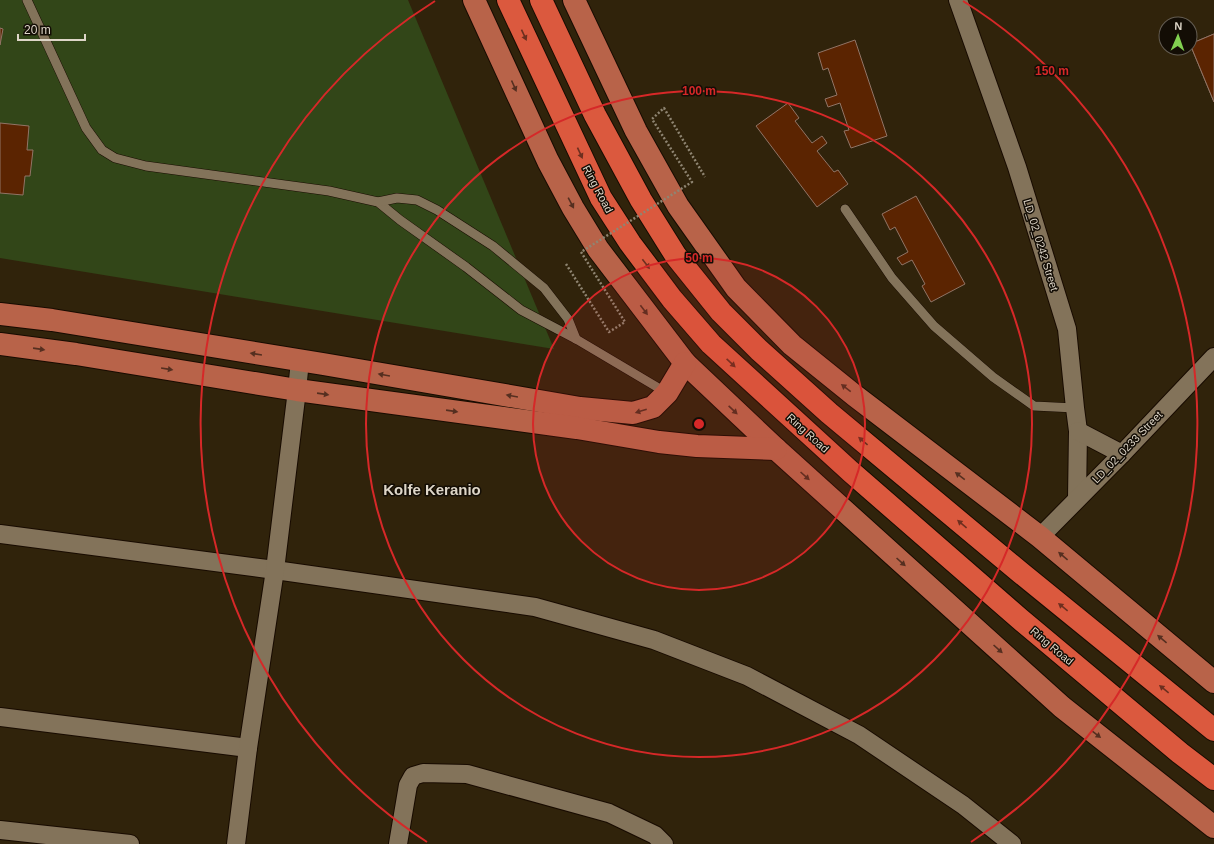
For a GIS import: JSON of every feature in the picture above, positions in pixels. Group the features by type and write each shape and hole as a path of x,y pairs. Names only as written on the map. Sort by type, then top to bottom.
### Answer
{"highway":[{"name":"Ring Road","path":"508,0 601,198 630,243 672,299 711,344 850,471 1020,619 1180,753 1214,779"},
{"path":"541,0 595,115 641,200 676,256 721,312 758,350 829,413 1021,573 1214,730"},
{"path":"1194,713 1214,724"},
{"path":"1180,753 1214,790"}],"main road":[{"path":"474,0 548,161 574,208 598,249 685,364 776,450 1062,707 1214,827"},
{"path":"574,0 636,131 678,206 736,288 792,345 854,395 1040,537 1214,682"},
{"path":"0,314 52,320 580,408 633,413 653,407 667,393 685,364"},
{"path":"0,344 76,354 297,390 577,428 659,442 697,446 776,450"}],"street":[{"name":"LD_02_0242 Street","path":"958,0 1017,167 1067,329 1078,431 1077,498"},
{"name":"LD_02_0233 Street","path":"1040,537 1122,454 1214,357"},
{"path":"236,844 248,748 275,570 300,361"},
{"path":"1078,431 1122,454"},
{"path":"0,534 275,570 535,608 654,640 747,676 859,735 962,805 1012,844"},
{"path":"0,717 248,748"},
{"path":"398,844 408,785 413,776 423,773 467,774 609,813 655,835 664,844"},
{"path":"0,830 18,838 130,844"}],"lane":[{"path":"27,0 86,128 102,150 115,158 146,166 329,191 378,202 397,198 417,200 436,210 493,246 544,288 568,319 576,339"},
{"path":"378,202 521,310 576,339 667,393"},
{"path":"845,209 892,278 934,326 993,377 1034,406 1075,408"}],"path":[{"path":"566,264 609,332 625,322 582,252 692,182 652,119 664,108 705,177"}],"green space":[{"path":"0,0 408,0 554,349 0,258"}],"building":[{"path":"0,28 3,29 0,45"},
{"path":"1214,34 1214,102 1195,56 1198,56 1198,41"},
{"path":"1214,34 1214,102 1195,56 1198,56 1198,41"},
{"path":"855,40 887,136 851,148 844,131 849,130 840,103 828,107 825,99 837,95 828,68 823,70 818,53"},
{"path":"788,103 799,118 795,121 812,143 822,136 827,143 817,151 834,172 838,170 848,184 817,207 756,126"},
{"path":"0,123 29,126 27,150 33,150 30,176 25,176 23,195 0,193"},
{"path":"916,196 965,284 931,302 922,286 925,284 912,260 902,265 897,258 908,252 895,227 890,230 882,214"}],"district":[{"name":"Kolfe Keranio","path":"432,489"}]}
